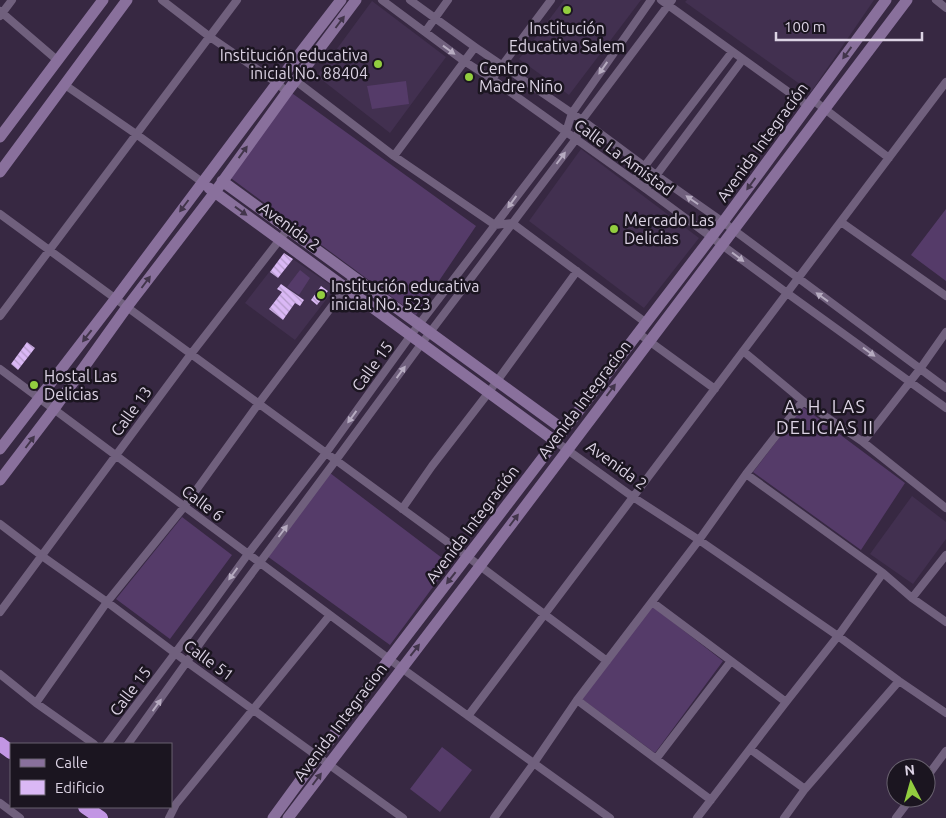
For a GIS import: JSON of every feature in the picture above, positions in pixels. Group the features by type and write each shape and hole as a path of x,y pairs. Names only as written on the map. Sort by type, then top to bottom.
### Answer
{"highway":[{"path":"86,808 101,818"}],"main road":[{"path":"0,137 102,0"},
{"path":"0,172 127,0"},
{"path":"0,449 116,298 276,83 341,0"},
{"path":"0,480 54,410 127,307 215,192 356,0"},
{"name":"Avenida Integración","path":"273,818 389,659 723,222 886,0"},
{"name":"Avenida Integracion","path":"288,818 907,0"},
{"name":"Avenida 2","path":"222,181 564,430"},
{"name":"Avenida 2","path":"202,182 555,440"}],"street":[{"path":"12,0 1,13 57,60"},
{"path":"162,0 287,92"},
{"path":"0,316 237,0"},
{"name":"Calle La Amistad","path":"382,0 424,32 634,180 946,408"},
{"name":"Calle La Amistad","path":"410,0 582,120 723,222 946,388"},
{"path":"424,32 448,0"},
{"path":"492,79 551,0"},
{"name":"Calle 15","path":"108,743 248,554 326,453 419,324 566,132 572,113 651,0"},
{"path":"661,0 670,3 732,52 810,103 825,108 889,158"},
{"path":"936,0 946,8"},
{"path":"129,743 206,635 430,332 576,139 582,120 670,3"},
{"path":"394,156 475,47"},
{"path":"634,180 732,52"},
{"path":"646,189 743,59"},
{"path":"296,82 394,156 495,226 512,223 646,322"},
{"path":"65,85 202,182"},
{"path":"468,716 945,85"},
{"path":"0,214 468,556 607,661"},
{"path":"841,222 946,296"},
{"name":"Calle 13","path":"0,612 191,354 288,229"},
{"path":"402,509 577,271"},
{"path":"36,703 107,602 184,506 354,277"},
{"path":"862,442 920,369 946,332"},
{"path":"638,333 715,389"},
{"path":"743,351 803,401 862,442 946,508"},
{"name":"Calle 6","path":"0,369 401,668 610,818"},
{"path":"494,818 577,700 803,401"},
{"name":"Avenida 2","path":"555,440 633,497 699,540 946,713"},
{"path":"746,474 883,572 912,598 946,622"},
{"name":"Calle 51","path":"0,524 403,818"},
{"path":"912,598 946,555"},
{"path":"697,818 838,636 883,572"},
{"path":"652,602 786,702"},
{"path":"169,818 174,803 254,710 330,615"},
{"path":"656,759 731,661"},
{"path":"0,674 36,703 93,743"},
{"path":"784,818 805,790 899,681"},
{"path":"577,700 710,800"},
{"path":"750,749 805,790"},
{"path":"936,764 946,751"},
{"path":"0,803 19,818"}],"shaded area":[{"path":"564,0 641,0 569,95 519,59"},
{"path":"687,0 874,0 811,92 685,2"},
{"path":"372,1 446,57 390,133 317,76"},
{"path":"406,81 409,104 372,109 367,86"},
{"path":"289,91 476,226 416,315 228,176"},
{"name":"Mercado Las Delicias","path":"581,149 699,238 644,308 529,221"},
{"path":"946,209 946,281 911,255"},
{"path":"284,253 335,288 295,340 245,303"},
{"path":"300,270 310,278 299,295 287,287"},
{"path":"803,407 905,483 861,550 753,472"},
{"path":"330,473 450,564 390,645 267,556"},
{"path":"912,496 946,522 946,539 913,584 870,554"},
{"path":"182,517 232,555 170,639 116,599"},
{"path":"652,606 723,661 655,753 582,699"},
{"path":"442,747 472,770 440,812 410,789"}],"building":[{"path":"284,253 293,259 278,278 270,272"},
{"path":"281,284 304,300 300,306 295,303 283,320 269,309 282,292 277,289"},
{"path":"321,286 328,291 317,305 311,300"},
{"path":"27,342 35,348 18,370 11,364"}],"place":[{"name":"Institución Educativa Salem","path":"567,10"},
{"name":"Institución educativa inicial No. 88404","path":"378,64"},
{"name":"Centro Madre Niño","path":"469,77"},
{"name":"Mercado Las Delicias","path":"614,229"},
{"name":"Institución educativa inicial No. 523","path":"321,295"},
{"name":"Hostal Las Delicias","path":"34,385"}],"district":[{"name":"A. H. LAS DELICIAS II","path":"825,417"}]}
